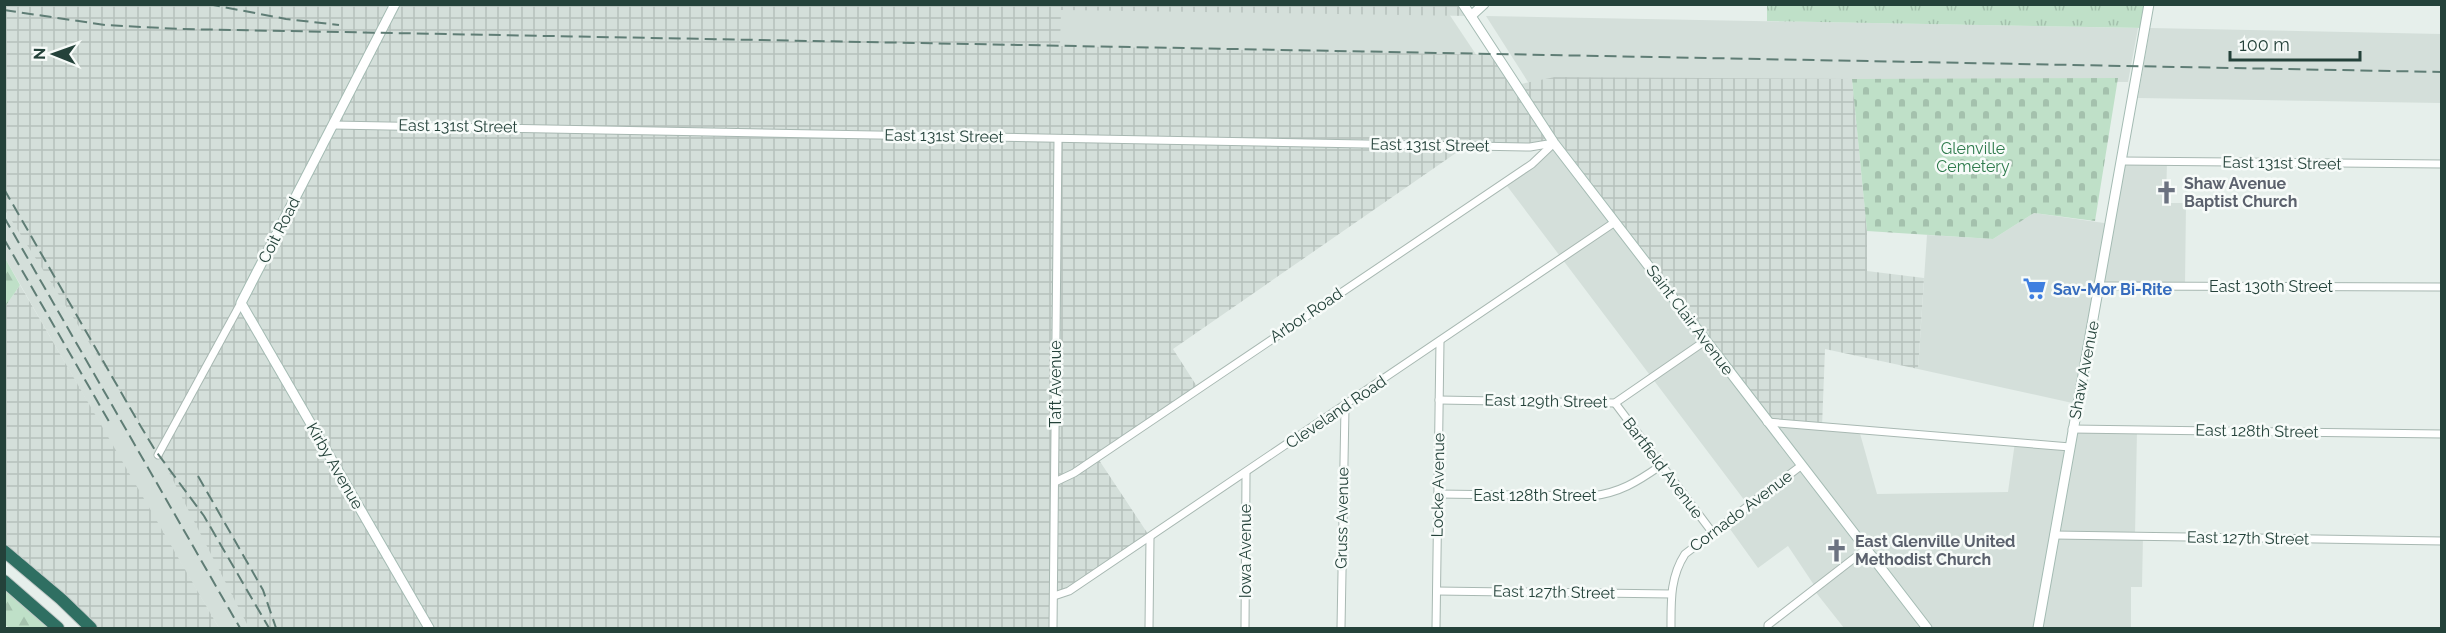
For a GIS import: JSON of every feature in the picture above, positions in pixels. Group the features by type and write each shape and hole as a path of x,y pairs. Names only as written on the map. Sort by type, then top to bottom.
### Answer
{"highway":[{"path":"4,551 61,598 91,628"},
{"path":"4,581 58,628"}],"street":[{"name":"Coit Road","path":"158,454 241,303 396,4"},
{"name":"Saint Clair Avenue","path":"1462,4 1554,143 1927,628"},
{"path":"1471,16 1484,4"},
{"name":"Shaw Avenue","path":"2038,628 2072,429 2101,286 2149,4"},
{"name":"East 131st Street","path":"333,124 1530,147 1554,143"},
{"name":"Taft Avenue","path":"1053,628 1058,138"},
{"name":"Arbor Road","path":"1055,482 1074,473 1530,165 1554,143"},
{"name":"East 131st Street","path":"2122,161 2442,164"},
{"name":"Cleveland Road","path":"1054,596 1069,591 1246,474 1615,222"},
{"name":"East 130th Street","path":"2101,286 2442,287"},
{"name":"Kirby Avenue","path":"241,303 429,628"},
{"name":"East 129th Street","path":"1439,400 1615,403 1705,341"},
{"name":"Locke Avenue","path":"1436,628 1440,342"},
{"name":"Bartfield Avenue","path":"1615,403 1660,466 1712,532"},
{"name":"Gruss Avenue","path":"1341,628 1345,407"},
{"path":"1767,422 2070,447"},
{"name":"East 128th Street","path":"2072,429 2442,434"},
{"name":"Cornado Avenue","path":"1671,628 1671,594 1675,569 1685,554 1802,465"},
{"name":"East 128th Street","path":"1438,494 1592,496 1612,494 1631,486 1660,466"},
{"name":"Iowa Avenue","path":"1245,628 1246,474"},
{"name":"East 127th Street","path":"2054,535 2442,541"},
{"path":"1149,628 1150,537"},
{"path":"1768,628 1768,625 1866,549"},
{"name":"East 127th Street","path":"1437,591 1671,594"}],"shaded area":[{"path":"404,4 791,4 1449,14 1491,77"},
{"path":"1463,4 1471,16 1061,10 1060,46 1496,55 1516,85 1555,77 1852,79 1867,231 1867,271 1924,278 1918,369 1825,349 1822,427 1767,422 1554,144 1466,146 1173,349 1198,388 1097,457 1150,537 1069,591 1054,596 1053,628 249,628 159,453 5,210 5,5"},
{"path":"1486,16 2138,28 2128,82 1555,77 1535,93"},
{"path":"2150,28 2441,34 2441,103 2138,98"},
{"path":"1554,143 1767,422 1859,430 1877,494 2008,492 2015,442 2069,447 2072,429 2137,430 2135,536 2143,536 2142,587 2131,587 2131,628 1844,628 1814,590 1816,588 1788,546 1758,568 1725,522 1748,505 1504,182"},
{"path":"2122,161 2167,161 2166,203 2186,203 2185,286 2101,286 2077,404 1918,369 1927,235 1993,239 2034,213 2111,224"},
{"path":"4,177 265,628 219,628 139,492 5,258"},
{"path":"20,285 219,628 91,628 5,551 5,307"}],"green space":[{"path":"1767,4 2149,5 2145,28 1767,21"},
{"name":"Glenville Cemetery","path":"2118,78 2095,221 2034,213 1993,239 1867,231 1852,79"},
{"path":"5,258 20,285 4,307"},
{"path":"4,581 52,622 48,628 10,628 5,625"}],"railway":[{"path":"208,4 286,19 339,25"},
{"path":"4,10 105,25 181,29 2442,72"},
{"path":"4,189 155,450 204,516 269,628"},
{"path":"4,217 240,628"},
{"path":"4,239 111,425"},
{"path":"198,476 263,590 276,628"}],"place":[{"name":"Shaw Avenue Baptist Church","path":"2166,192"},
{"name":"Sav-Mor Bi-Rite","path":"2035,289"},
{"name":"East Glenville United Methodist Church","path":"1837,550"}]}
